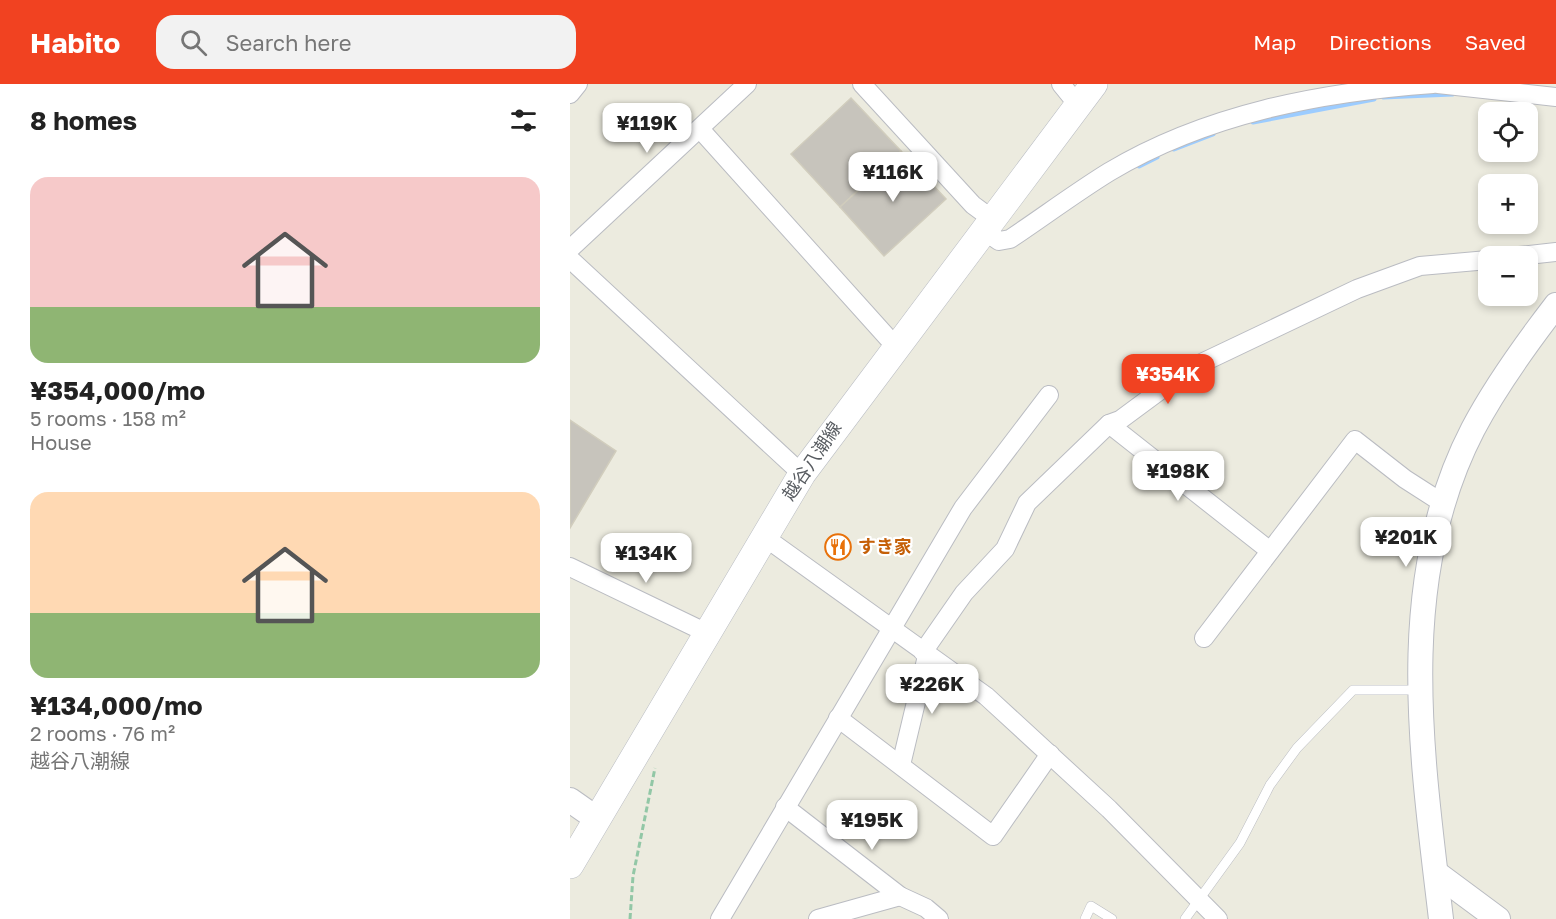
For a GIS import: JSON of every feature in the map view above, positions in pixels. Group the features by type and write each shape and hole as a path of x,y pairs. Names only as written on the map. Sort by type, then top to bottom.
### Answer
{"main road":[{"name":"越谷八潮線","path":"570,865 648,736 763,536 802,474 1086,94"}],"street":[{"path":"570,94 578,84"},
{"path":"862,84 973,205 999,241 1010,239 1109,172 1211,124 1241,115 1354,92 1433,84"},
{"path":"1061,84 1086,94"},
{"path":"1438,84 1556,97"},
{"path":"570,249 700,129 741,86"},
{"path":"700,129 896,346"},
{"path":"1538,254 1556,252"},
{"path":"570,259 802,474"},
{"path":"901,765 925,654 964,593 1005,549 1027,503 1109,424 1120,420 1190,369 1357,289 1420,266 1478,261"},
{"path":"1441,919 1424,774 1420,690 1420,621 1428,561 1444,504 1473,430 1500,382 1556,305"},
{"path":"720,919 963,507 1049,395"},
{"path":"1109,424 1270,551"},
{"path":"1204,638 1355,440 1405,479 1444,504"},
{"path":"763,536 986,696 1109,808 1218,919"},
{"path":"570,567 707,633"},
{"path":"838,718 993,836 1050,754"},
{"path":"570,800 597,819"},
{"path":"785,807 900,896 926,908 939,919"},
{"path":"1436,873 1498,919"},
{"path":"818,919 900,896"}],"lane":[{"path":"1185,919 1240,843 1270,785 1297,748 1353,690 1420,690"},
{"path":"1084,919 1091,906 1112,919"}],"path":[{"path":"630,919 633,876 656,771 648,736"}],"building":[{"path":"851,98 901,151 840,207 791,154"},
{"path":"901,151 946,199 884,256 840,207"},
{"path":"570,420 616,451 570,528"}],"waterway":[{"path":"1383,97 1452,94"},
{"path":"1253,122 1374,99"},
{"path":"1174,149 1213,134"},
{"path":"1139,166 1157,157"}],"place":[{"name":"すき家","path":"838,547"}]}
